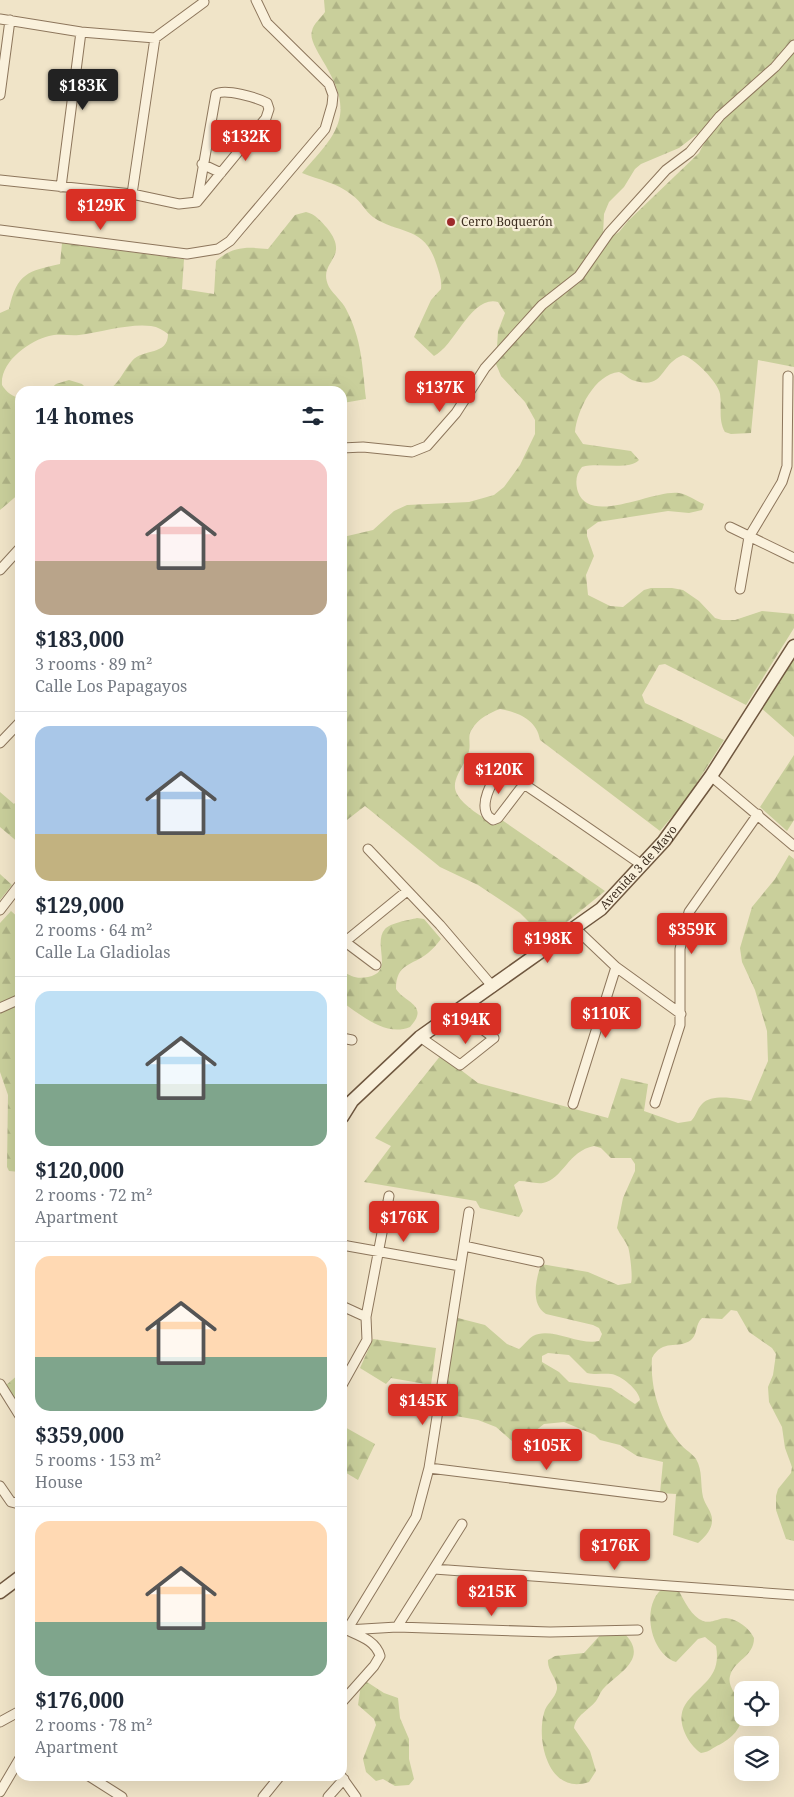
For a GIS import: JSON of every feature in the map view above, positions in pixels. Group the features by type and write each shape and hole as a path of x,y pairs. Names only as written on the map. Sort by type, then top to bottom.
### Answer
{"street":[{"path":"0,230 187,254 218,249 230,242 325,129 332,105 333,95 329,84 267,23 256,0"},
{"path":"0,19 81,32 155,38 204,2"},
{"path":"0,95 10,20"},
{"path":"61,187 81,32"},
{"path":"132,194 155,38"},
{"path":"347,448 363,447 412,452 427,446 456,413 485,368 517,335 542,305 579,276 609,232 666,170 690,152 720,116 775,67 794,45"},
{"path":"0,180 132,194 179,204 197,202 266,118 269,109 267,103 224,91 218,92 215,98 202,164 197,202"},
{"path":"202,164 221,173"},
{"path":"740,589 749,537 782,482 787,466 788,376"},
{"path":"730,527 794,558"},
{"path":"0,570 15,554"},
{"name":"Avenida 3 de Mayo","path":"347,1107 420,1037 601,909 664,841 711,776 794,646"},
{"path":"0,743 15,727"},
{"path":"524,784 498,818 493,820 488,816 485,806 488,792 499,770 503,770 524,784 642,865"},
{"path":"711,776 794,846"},
{"path":"655,1103 675,1046 681,1014 680,949 689,912 758,814"},
{"path":"368,849 440,925 493,987"},
{"path":"0,910 15,890"},
{"path":"376,965 348,944 347,940 407,892"},
{"path":"575,928 616,967 681,1014"},
{"path":"573,1104 616,967"},
{"path":"0,1008 15,1001"},
{"path":"420,1037 460,1065 494,1038 457,1010"},
{"path":"347,1376 367,1340 366,1317 389,1196"},
{"path":"347,1625 416,1516 429,1468 469,1212"},
{"path":"347,1246 460,1266"},
{"path":"464,1246 539,1262"},
{"path":"347,1308 366,1317"},
{"path":"0,1384 15,1408"},
{"path":"429,1468 662,1497"},
{"path":"0,1486 11,1502 15,1503"},
{"path":"397,1626 462,1524"},
{"path":"434,1569 794,1595"},
{"path":"0,1592 15,1581"},
{"path":"347,1628 397,1626 550,1632 638,1630"},
{"path":"347,1629 368,1640 378,1648 380,1656 374,1666 347,1696"},
{"path":"0,1722 15,1714"},
{"path":"6,1797 0,1793 15,1767"},
{"path":"97,1781 122,1797"},
{"path":"263,1797 276,1781"},
{"path":"328,1797 340,1781"},
{"path":"344,1781 356,1797"}],"green space":[{"path":"324,0 794,0 794,367 758,360 751,433 731,434 725,432 722,423 720,394 715,383 705,371 683,355 675,359 656,380 651,382 632,380 619,372 610,374 602,379 583,404 576,423 575,432 583,444 631,451 639,460 621,466 597,465 582,467 577,475 577,485 578,492 585,502 595,506 609,506 668,493 679,493 704,504 702,510 689,513 668,511 598,522 587,530 587,536 594,556 586,575 588,595 610,606 623,607 644,590 672,588 683,590 699,601 715,618 735,620 762,611 794,614 794,628 746,705 665,664 659,665 642,695 645,703 724,740 686,800 660,831 540,740 535,727 526,718 500,709 492,712 474,725 470,734 467,756 455,783 455,789 460,799 493,824 499,818 605,891 546,939 520,913 478,885 440,867 365,806 347,820 347,536 373,530 394,511 407,505 469,502 494,495 504,487 520,465 535,434 535,420 525,402 501,376 496,364 498,331 505,313 498,302 488,302 471,313 442,351 434,356 414,337 431,300 441,289 436,263 425,242 410,232 383,223 373,217 347,191 302,173 329,141 339,120 340,106 338,93 315,47 312,38 314,26 325,12","holes":["696,135 702,135 705,141 699,153 628,221 619,232 608,239 603,235 604,214 609,202 624,187 635,169 641,164 679,148"]},
{"path":"306,212 312,214 320,220 334,238 335,253 326,278 329,287 346,309 355,331 361,352 366,399 347,402 347,386 113,386 137,357 164,346 168,334 156,327 143,325 79,335 56,335 42,338 18,353 11,360 3,376 2,385 15,396 15,497 0,510 0,313 9,309 12,297 20,281 32,272 60,264 62,243 184,259 182,289 214,294 216,261 234,250 268,249 295,215"},
{"path":"69,380 84,386 54,386"},
{"path":"794,654 794,737 760,707"},
{"path":"794,755 794,820 787,831 760,807"},
{"path":"0,792 14,804 15,803 15,840 0,827"},
{"path":"789,855 794,859 794,1541 786,1539 776,1510 778,1489 791,1473 792,1467 785,1448 782,1427 769,1402 768,1387 773,1375 776,1354 772,1348 749,1332 737,1311 731,1310 722,1319 702,1318 691,1340 686,1343 665,1346 656,1352 652,1358 654,1390 661,1412 665,1422 679,1443 696,1459 703,1497 711,1515 711,1528 698,1543 673,1535 676,1494 660,1493 663,1462 637,1456 620,1445 600,1440 595,1435 564,1422 544,1424 525,1439 512,1441 496,1427 478,1420 439,1413 454,1317 485,1325 507,1344 519,1349 531,1337 548,1333 583,1341 599,1341 602,1334 599,1328 546,1314 541,1310 536,1298 537,1277 541,1264 588,1272 618,1285 631,1283 629,1250 617,1228 623,1198 635,1171 635,1164 631,1158 611,1158 601,1148 594,1146 578,1153 550,1180 543,1183 519,1181 514,1185 523,1211 519,1217 480,1208 476,1201 364,1182 391,1146 375,1138 441,1055 478,1083 608,1118 621,1078 648,1084 644,1111 678,1123 691,1121 702,1104 712,1099 726,1098 751,1101 768,1061 767,1031 755,990 742,962 740,948 752,907 775,879","holes":["548,1353 569,1355 587,1373 611,1374 624,1380 633,1388 640,1400 635,1404 611,1388 569,1382 559,1372 542,1362 542,1356"]},
{"path":"0,874 12,885 0,900"},
{"path":"11,911 15,915 15,1172 9,1171 7,1167 8,1095 0,1072 0,923"},
{"path":"417,918 424,919 441,939 428,953 406,966 399,974 396,989 414,1005 418,1014 410,1027 401,1029 392,1029 375,1024 347,1006 347,973 357,978 368,977 380,970 382,964 382,935 387,927 395,923"},
{"path":"373,1339 436,1348 431,1385 391,1378 386,1384 360,1368"},
{"path":"15,1377 15,1403 4,1387"},
{"path":"347,1428 375,1444 358,1480 347,1473"},
{"path":"665,1587 679,1591 689,1608 699,1619 706,1622 726,1618 735,1620 746,1628 754,1638 751,1650 735,1666 729,1680 734,1692 734,1726 739,1726 727,1740 703,1753 696,1749 684,1732 681,1718 685,1705 713,1674 717,1657 716,1646 705,1637 698,1639 676,1662 667,1657 659,1649 651,1627 650,1615 652,1604 657,1594"},
{"path":"603,1632 623,1632 631,1641 634,1649 633,1657 630,1664 601,1691 596,1701 580,1716 575,1724 574,1728 590,1751 596,1771 589,1782 575,1784 564,1781 555,1774 548,1763 544,1751 542,1725 544,1713 557,1689 548,1660 555,1656 584,1653"},
{"path":"367,1682 384,1693 398,1698 400,1718 409,1739 409,1759 414,1779 409,1785 395,1786 383,1779 376,1781 366,1772 363,1759 376,1725 374,1719 358,1705 361,1684"}],"place":[{"name":"Cerro Boquerón","path":"451,222"}]}
